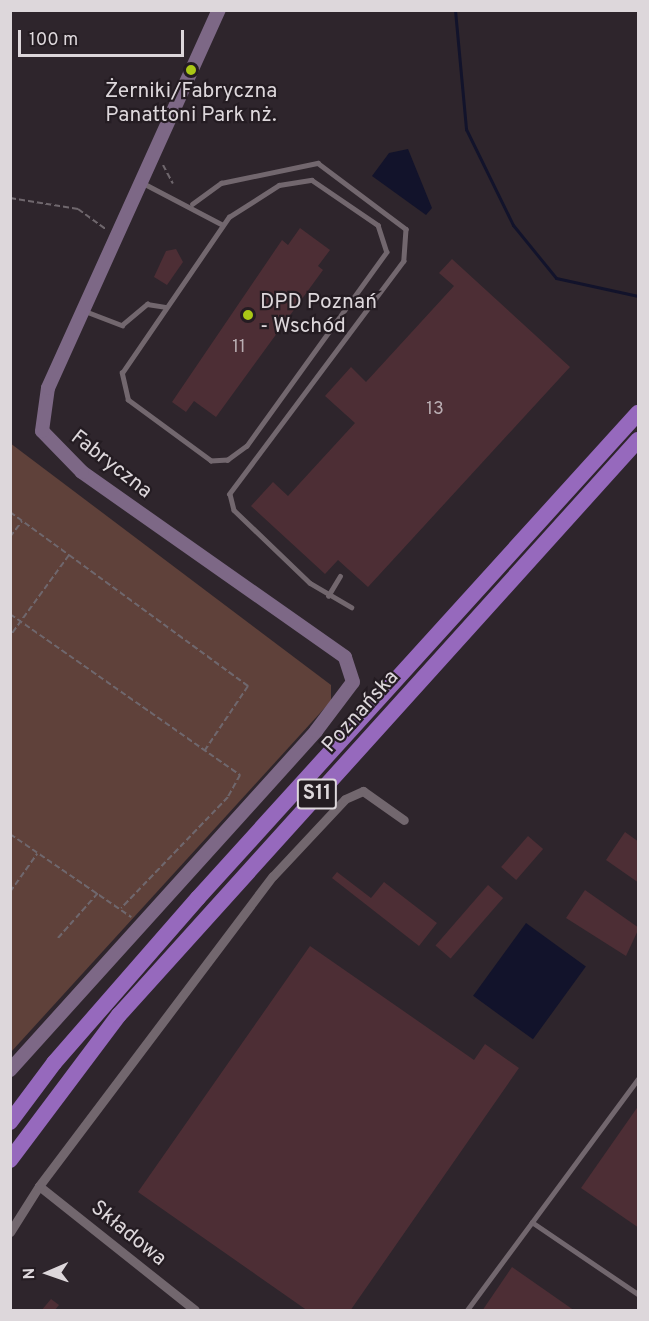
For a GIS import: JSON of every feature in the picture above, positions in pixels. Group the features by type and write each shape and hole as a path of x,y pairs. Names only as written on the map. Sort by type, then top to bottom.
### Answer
{"highway":[{"name":"Poznańska","path":"10,1122 54,1063 191,906 639,413"},
{"name":"Poznańska","path":"10,1160 119,1015 639,440"}],"street":[{"name":"Fabryczna","path":"140,925 316,731 353,682 345,657 128,506 45,437 44,400 82,309 219,10"},
{"path":"10,1232 39,1186 273,876 345,799 363,791 404,820"},
{"path":"10,1070 140,925"},
{"name":"Składowa","path":"39,1186 195,1311"}],"lane":[{"path":"192,204 221,183 318,163 406,229 404,261 230,494 234,510 328,596 351,607"},
{"path":"312,180 378,225 387,252 247,446 224,461 201,455 133,405 121,387 128,358 223,225 274,187 312,180"},
{"path":"140,182 192,204 223,225"},
{"path":"82,309 122,324 147,304 165,307"},
{"path":"328,596 340,576"},
{"path":"467,1311 639,1079"},
{"path":"532,1222 639,1294"}],"path":[{"path":"167,154 163,163 173,184"},
{"path":"10,198 78,209 116,236"},
{"path":"10,512 248,686 205,750"},
{"path":"10,537 22,520"},
{"path":"10,636 69,555"},
{"path":"10,614 240,775 228,797 120,908"},
{"path":"10,834 120,908 140,925"},
{"path":"10,892 37,854"},
{"path":"58,938 98,893"}],"shaded area":[{"path":"10,443 331,685 331,701 11,1052"}],"water":[{"path":"408,149 432,208 426,215 372,176 389,153"},
{"path":"526,923 586,966 533,1039 473,996"}],"building":[{"path":"300,228 330,250 318,266 323,270 216,417 194,401 186,412 172,402 282,240 288,245"},
{"path":"176,249 183,262 167,285 154,277 166,251"},
{"path":"452,259 570,367 368,587 338,560 325,574 251,506 273,482 288,496 355,423 325,396 351,367 366,382 454,286 439,273"},
{"path":"625,832 639,842 639,883 606,860"},
{"path":"528,836 543,849 516,880 501,867"},
{"path":"337,872 371,898 384,882 437,923 419,946 332,878"},
{"path":"488,885 503,898 451,958 436,945"},
{"path":"585,890 639,928 626,956 566,918"},
{"path":"310,946 474,1060 485,1044 519,1068 350,1311 308,1311 138,1192"},
{"path":"639,1105 639,1228 581,1188"},
{"path":"512,1267 575,1311 482,1311"},
{"path":"51,1299 59,1305 54,1311 41,1311"}],"waterway":[{"path":"455,10 466,129 513,225 556,278 638,296"}],"place":[{"name":"Żerniki/Fabryczna Panattoni Park nż.","path":"191,70"},
{"name":"DPD Poznań - Wschód","path":"248,315"}]}
